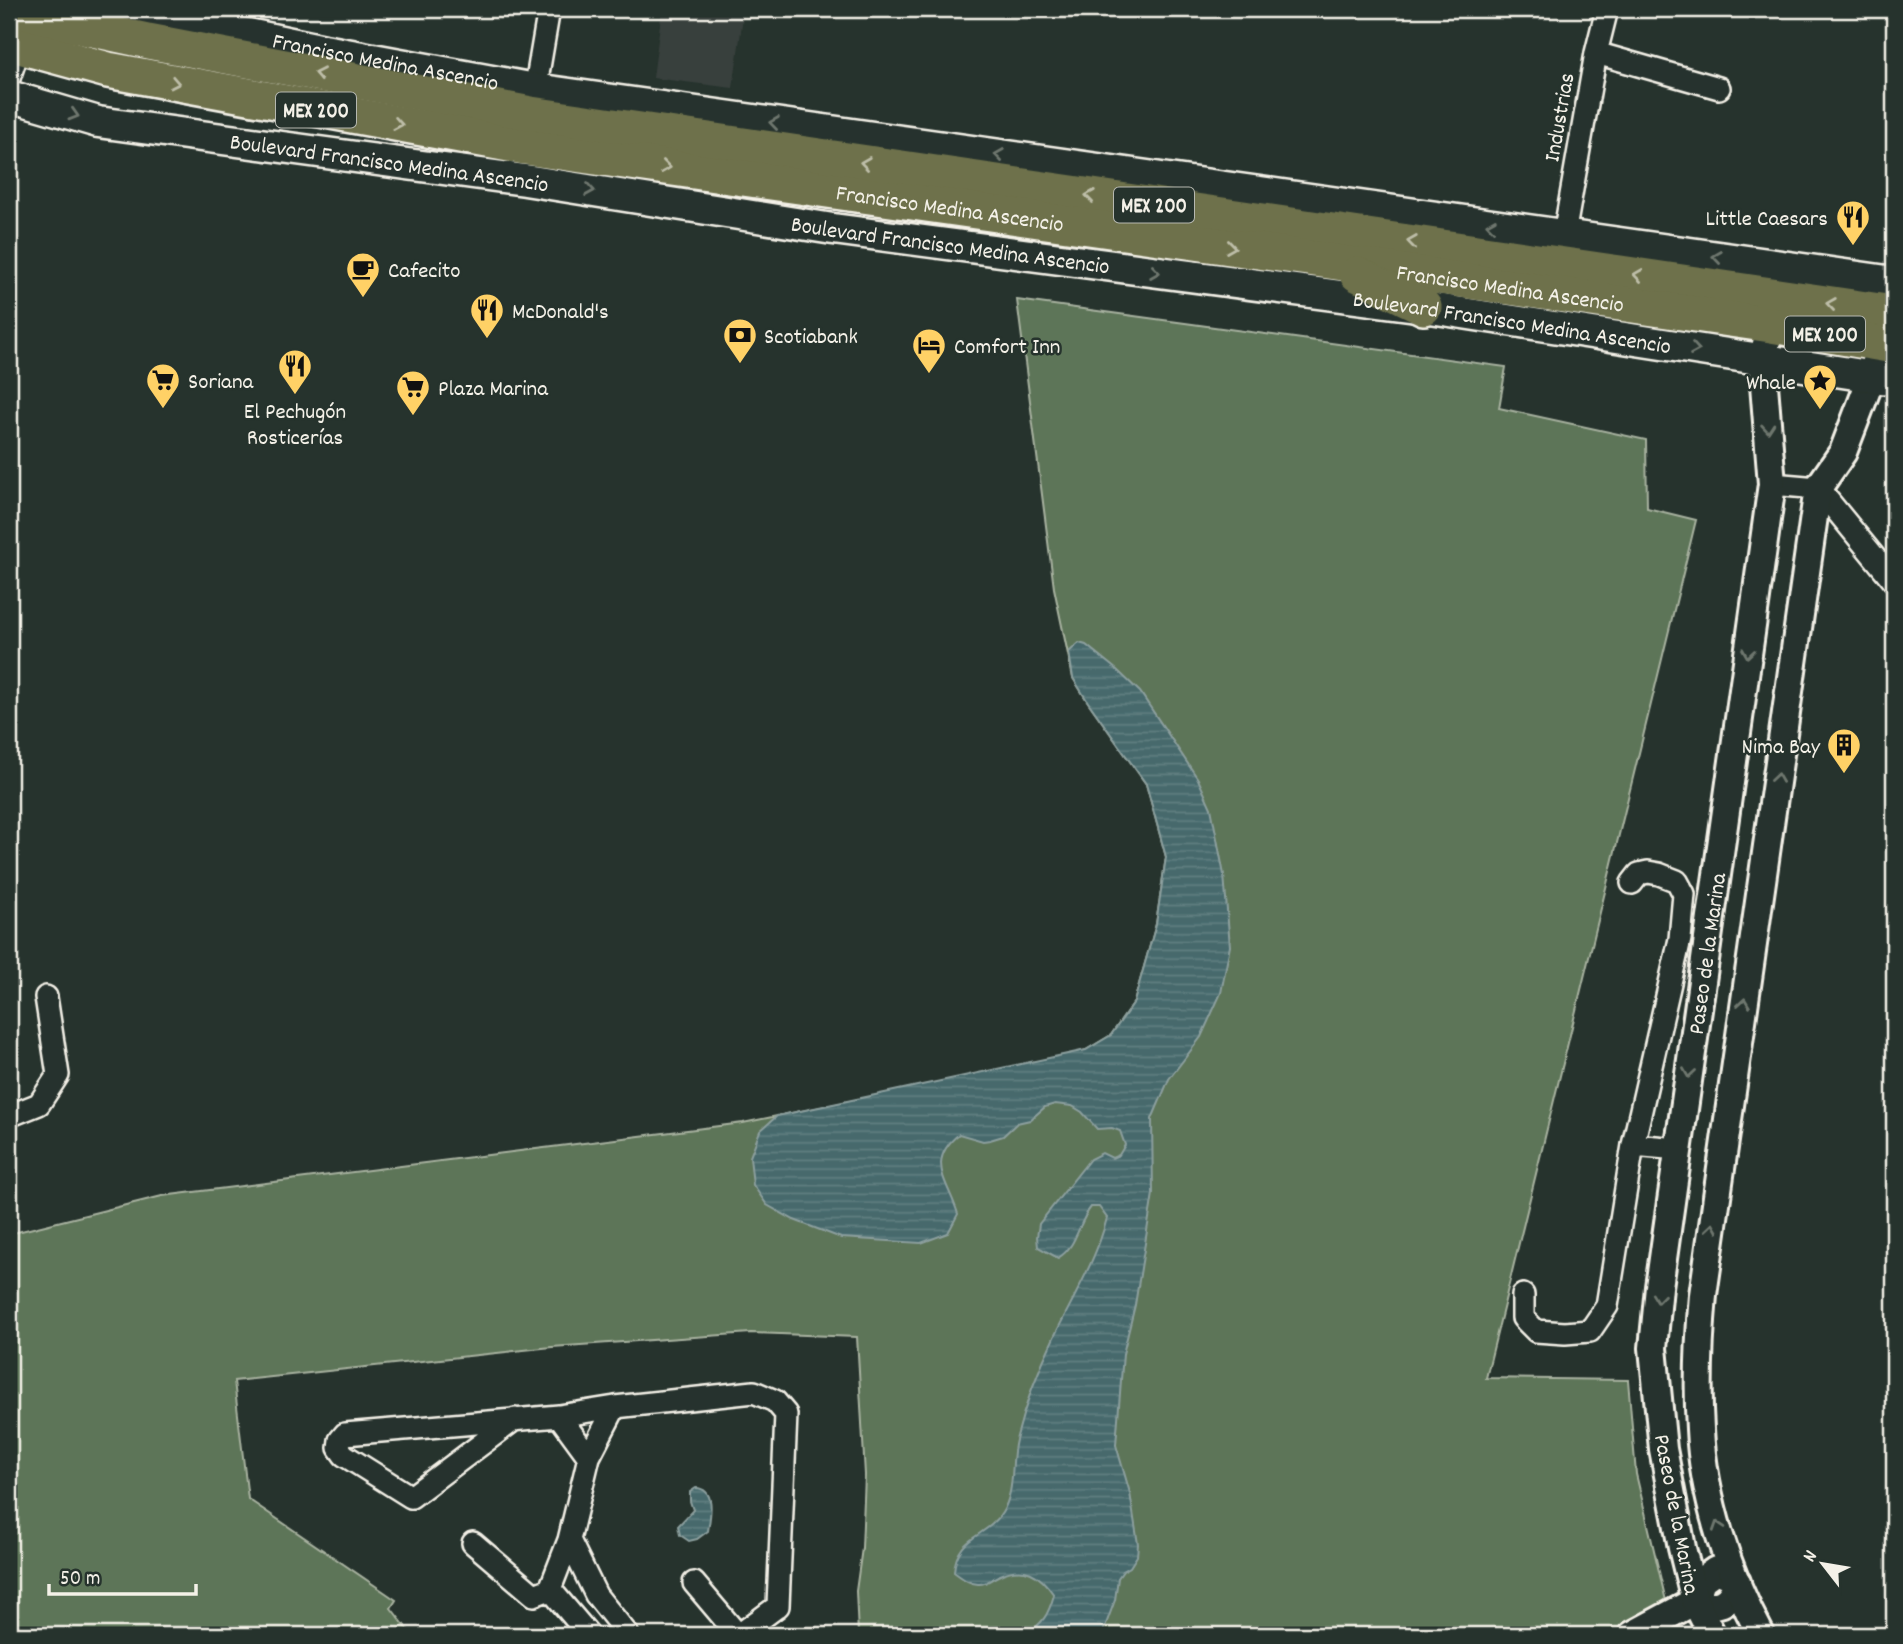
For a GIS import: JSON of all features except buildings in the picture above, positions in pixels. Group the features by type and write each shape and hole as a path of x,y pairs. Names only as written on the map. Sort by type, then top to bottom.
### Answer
{"highway":[{"name":"Francisco Medina Ascencio","path":"19,34 108,70 530,117 1778,296 1888,329"},
{"name":"Francisco Medina Ascencio","path":"530,117 1329,261 1778,296"},
{"path":"1329,261 1424,307"}],"main road":[{"name":"Francisco Medina Ascencio","path":"129,9 324,50 530,117 1564,235 1888,329"},
{"name":"Boulevard Francisco Medina Ascencio","path":"9,96 98,122 525,180 833,229 1424,307 1762,360 1888,329"}],"street":[{"path":"530,117 550,9"},
{"name":"Industrias","path":"1564,235 1596,53 1607,9"},
{"path":"1596,53 1719,88"},
{"name":"Paseo de la Marina","path":"1712,1635 1695,1601 1682,1548 1662,1448 1653,1348 1772,484 1762,360 1778,296"},
{"name":"Paseo de la Marina","path":"1761,1635 1737,1582 1710,1501 1700,1432 1698,1356 1703,1295 1818,488 1843,452 1888,329"},
{"path":"1772,484 1818,488 1894,581"},
{"path":"1523,1295 1523,1318 1536,1331 1590,1331 1607,1306 1633,1145 1680,939 1684,894 1676,881 1659,874 1639,874 1632,883"},
{"path":"9,1116 39,1104 58,1075 46,997"},
{"path":"1633,1145 1726,1136"},
{"path":"1675,1178 1719,1181"},
{"path":"516,1419 411,1497 344,1455 339,1448 340,1440 345,1434 516,1419 559,1416 754,1392 775,1401 786,1414 778,1606 739,1635 694,1583"},
{"path":"473,1543 534,1595 550,1589 569,1540 589,1457 615,1407"},
{"path":"559,1416 589,1457"},
{"path":"569,1540 596,1595 628,1635"},
{"path":"1632,1635 1695,1601 1702,1580 1716,1570 1729,1575 1737,1582"},
{"path":"550,1589 589,1635"},
{"path":"569,1612 596,1595"}],"shaded area":[{"path":"662,9 744,9 733,88 653,78"}],"green space":[{"path":"1017,300 1506,367 1499,408 1646,440 1647,508 1696,520 1486,1378 1628,1380 1636,1474 1666,1601 1620,1635 858,1635 856,1591 862,1548 865,1475 857,1337 751,1333 552,1347 234,1381 248,1499 396,1600 391,1608 412,1635 9,1635 9,1234 162,1196 743,1123 1059,1058 1086,1050 1111,1035 1134,1002 1156,924 1166,857 1146,784 1073,678 1054,588"}],"water":[{"path":"1079,643 1086,645 1140,692 1198,779 1211,808 1224,875 1230,946 1221,993 1201,1037 1169,1079 1152,1119 1153,1194 1135,1305 1123,1354 1116,1445 1130,1493 1138,1544 1137,1556 1118,1578 1115,1600 1102,1635 1025,1635 1044,1618 1052,1602 1054,1595 1043,1581 1030,1573 1016,1571 1007,1572 983,1584 975,1584 954,1572 956,1560 966,1544 996,1521 1006,1504 1011,1486 1016,1440 1028,1400 1049,1348 1091,1263 1107,1218 1099,1207 1091,1207 1069,1248 1058,1258 1038,1247 1039,1224 1090,1159 1102,1153 1112,1158 1119,1155 1125,1145 1120,1131 1112,1128 1097,1129 1082,1112 1072,1106 1055,1104 1045,1107 1030,1120 1017,1123 1003,1136 983,1141 959,1134 949,1144 941,1163 945,1182 958,1214 948,1233 921,1243 841,1238 794,1220 767,1205 753,1185 750,1157 760,1131 777,1116 1086,1050 1111,1035 1134,1002 1156,924 1166,857 1146,784 1073,678 1069,652"},
{"path":"696,1488 703,1490 710,1498 710,1519 708,1531 689,1541 680,1535 678,1526 693,1510 690,1492"}],"place":[{"name":"Little Caesars","path":"1853,247"},
{"name":"Cafecito","path":"363,299"},
{"name":"McDonald's","path":"487,340"},
{"name":"Scotiabank","path":"740,365"},
{"name":"Comfort Inn","path":"929,375"},
{"name":"El Pechugón Rosticerías","path":"295,396"},
{"name":"Soriana","path":"163,410"},
{"name":"Whale","path":"1820,411"},
{"name":"Plaza Marina","path":"413,417"},
{"name":"Nima Bay","path":"1844,775"}]}
